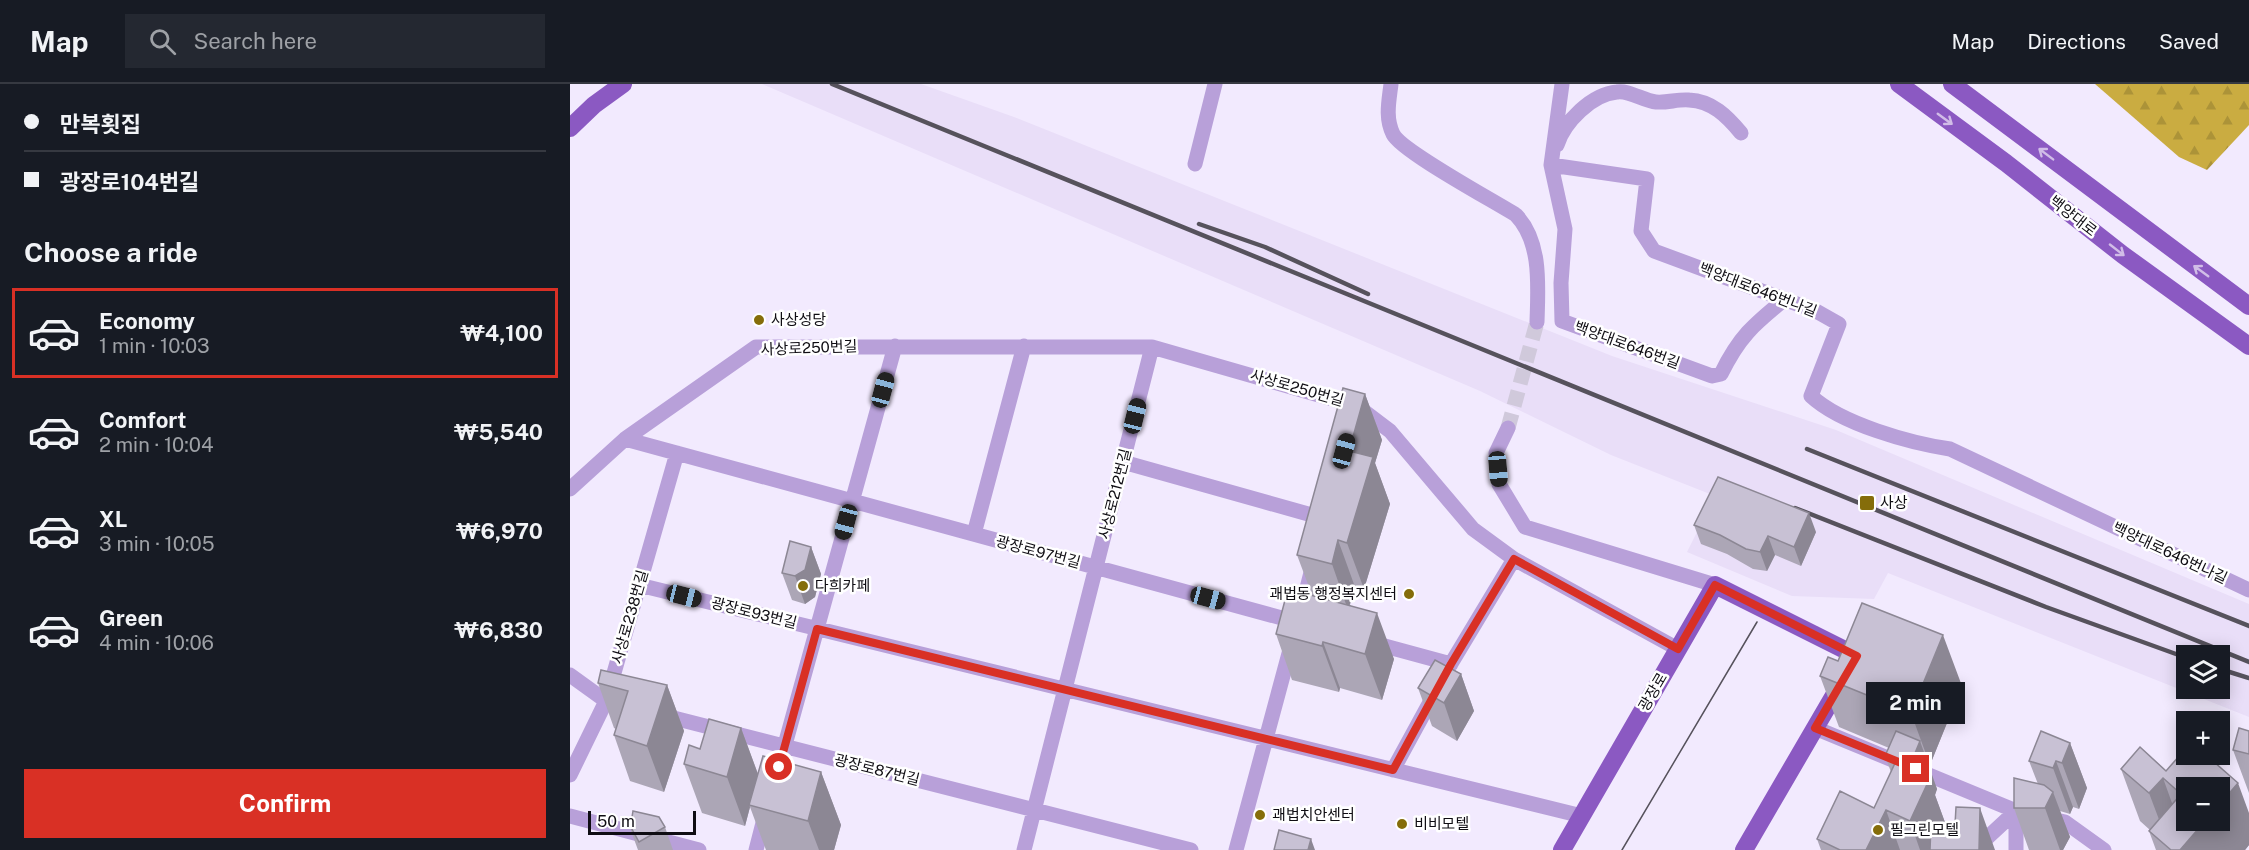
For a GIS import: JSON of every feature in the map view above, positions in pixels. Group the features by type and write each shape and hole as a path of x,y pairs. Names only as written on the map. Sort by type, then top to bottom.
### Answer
{"main road":[{"path":"570,128 594,105 623,84"},
{"name":"백양대로","path":"1899,84 2006,163 2123,255 2249,346"},
{"path":"1952,84 2249,306"},
{"path":"1715,585 1857,656 1744,850"},
{"name":"광장로","path":"1562,850 1715,585"}],"street":[{"path":"1195,164 1215,84"},
{"path":"1391,84 1388,119 1396,140 1420,159 1516,215 1525,224 1530,233 1536,269 1537,322"},
{"name":"백양대로646번길","path":"1562,84 1551,165 1565,229 1561,282 1562,321 1712,376 1721,374 1734,348 1749,328 1785,299"},
{"path":"1551,165 1560,137 1574,117 1595,99 1617,91 1646,101 1689,100 1712,105 1730,119 1741,133"},
{"name":"백양대로646번나길","path":"1551,165 1647,179 1641,231 1654,251 1816,311 1839,324 1812,396 1826,408 1910,443 1950,449 2249,590"},
{"path":"756,850 895,346"},
{"path":"974,534 1024,346"},
{"name":"사상로250번길","path":"570,489 625,439 756,347 1152,347 1355,411 1390,432 1473,529 1514,559"},
{"name":"사상로212번길","path":"1024,850 1152,347"},
{"path":"1508,428 1496,453 1499,484 1525,527 1715,585"},
{"name":"광장로97번길","path":"625,439 1320,628"},
{"name":"사상로238번길","path":"570,775 606,701 677,453"},
{"path":"1123,462 1326,519"},
{"path":"1236,850 1317,554"},
{"path":"1393,770 1451,664 1514,559 1678,649"},
{"name":"광장로93번길","path":"639,585 1582,816"},
{"path":"1353,637 1451,664"},
{"name":"광장로87번길","path":"570,675 606,701 1191,850"},
{"path":"1815,728 2016,811 2065,822 2104,850"},
{"path":"1974,850 2016,811"},
{"path":"2016,811 2016,850"},
{"path":"570,816 699,850"}],"shaded area":[{"path":"762,84 921,84 1014,117 1612,356 1836,430 2249,604 2249,717 2204,699 2230,699 2230,645 2176,645 2176,688 1888,573 1874,599 1792,596 1687,552 1715,496 1611,455 1480,391"}],"green space":[{"path":"2095,84 2249,84 2249,125 2207,170 2179,157"}],"building":[{"path":"1343,388 1365,394 1349,451 1373,457 1347,543 1338,540 1332,564 1297,555"},
{"path":"1718,477 1809,513 1794,547 1768,536 1760,552 1746,549 1720,535 1694,525"},
{"path":"790,541 811,547 805,570 795,576 782,573"},
{"path":"1288,589 1377,613 1365,654 1323,642 1322,646 1276,634"},
{"path":"1862,603 1943,635 1911,713 1820,676 1828,657 1838,661"},
{"path":"1435,660 1461,674 1444,703 1418,688"},
{"path":"601,670 667,685 647,746 614,735 628,691 598,683"},
{"path":"709,719 741,728 727,777 684,764 689,745 700,749"},
{"path":"2239,728 2249,731 2249,754 2233,750"},
{"path":"1896,731 1920,741 1908,770 1929,780 1910,821 1886,810 1866,850 1840,850 1817,839 1840,791 1874,808 1896,761 1885,756"},
{"path":"2041,731 2070,743 2062,763 2056,761 2053,768 2029,761"},
{"path":"2140,747 2166,771 2176,760 2176,765 2218,765 2238,783 2230,792 2230,777 2176,777 2176,790 2163,778 2149,793 2121,769"},
{"path":"763,756 821,772 808,821 749,805"},
{"path":"2014,778 2044,785 2053,792 2045,808 2014,808"},
{"path":"2176,800 2176,831 2196,831 2180,850 2171,850 2149,831"},
{"path":"1956,807 1980,808 1979,850 1930,850 1931,825 1955,825"},
{"path":"633,811 659,817 665,827 639,842 627,820 632,817"},
{"path":"1279,830 1311,839 1308,850 1274,850"}],"tunnel":[{"path":"1508,428 1537,322"}],"tram line":[{"path":"1622,850 1757,622"}],"railway":[{"path":"832,84 2249,662"},
{"path":"1199,224 1265,247 1368,294"},
{"path":"1807,449 2249,626"},
{"path":"1795,508 2046,607 2176,654"},
{"path":"2230,672 2249,678"}],"place":[{"name":"사상성당","path":"759,320"},
{"name":"사상","path":"1867,503"},
{"name":"다희카페","path":"803,586"},
{"name":"괘법동 행정복지센터","path":"1409,594"},
{"name":"괘법치안센터","path":"1260,815"},
{"name":"비비모텔","path":"1402,824"},
{"name":"필그린모텔","path":"1878,830"}],"route":[{"path":"779,767 817,629 1393,770 1451,664 1514,559 1678,649 1715,585 1857,656 1815,728 1916,769"}]}
